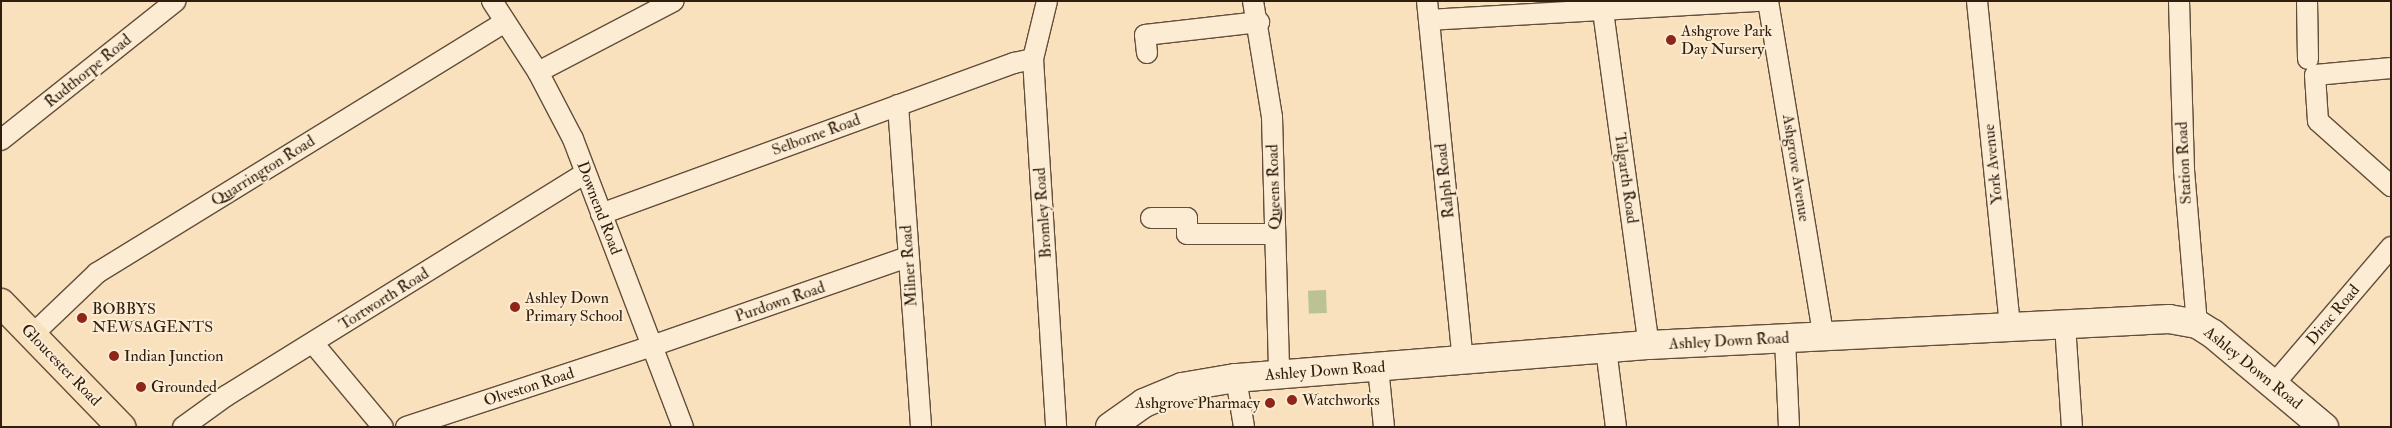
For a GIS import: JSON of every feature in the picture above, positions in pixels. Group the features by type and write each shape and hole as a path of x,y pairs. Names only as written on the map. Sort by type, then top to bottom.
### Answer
{"main road":[{"name":"Gloucester Road","path":"1,303 121,427"},
{"name":"Ashley Down Road","path":"1110,427 1144,403 1182,387 1236,378 1606,349 1785,339 1823,335 2169,320 2197,324 2275,383 2324,427"}],"street":[{"name":"Rudthorpe Road","path":"1,140 176,1"},
{"name":"Downend Road","path":"492,1 558,106 586,173 683,427"},
{"path":"538,72 674,1"},
{"name":"Bromley Road","path":"1047,1 1032,60 1056,427"},
{"name":"Queens Road","path":"1253,1 1259,22 1272,117 1279,374"},
{"path":"1428,11 1536,8 1603,11 1759,1"},
{"name":"Ashgrove Avenue","path":"1768,1 1823,335"},
{"name":"York Avenue","path":"1977,1 2010,327"},
{"name":"Station Road","path":"2179,1 2184,170 2197,324"},
{"path":"2307,1 2308,58"},
{"name":"Ralph Road","path":"1428,11 1463,361"},
{"name":"Talgarth Road","path":"1603,11 1649,346"},
{"name":"Quarrington Road","path":"32,335 97,273 505,22"},
{"path":"1146,53 1145,35 1259,22"},
{"name":"Selborne Road","path":"601,214 898,105 1032,60"},
{"path":"2391,68 2316,76 2318,121 2391,186"},
{"name":"Milner Road","path":"898,105 921,427"},
{"name":"Tortworth Road","path":"183,427 313,343 586,173"},
{"path":"1151,218 1187,218 1187,234 1275,234"},
{"name":"Dirac Road","path":"2275,383 2391,247"},
{"name":"Purdown Road","path":"652,346 908,257"},
{"path":"2065,325 2072,427"},
{"path":"1785,339 1789,427"},
{"path":"313,343 383,427"},
{"name":"Olveston Road","path":"406,427 652,346"},
{"path":"1606,349 1616,427"},
{"path":"1378,367 1384,427"},
{"path":"1236,378 1244,427"}],"green space":[{"path":"1326,290 1327,313 1309,314 1308,291"}],"place":[{"name":"Ashgrove Park Day Nursery","path":"1671,40"},
{"name":"Ashley Down Primary School","path":"515,307"},
{"name":"BOBBYS NEWSAGENTS","path":"82,318"},
{"name":"Indian Junction","path":"114,356"},
{"name":"Grounded","path":"141,387"},
{"name":"Watchworks","path":"1292,400"},
{"name":"Ashgrove Pharmacy","path":"1270,403"}]}
